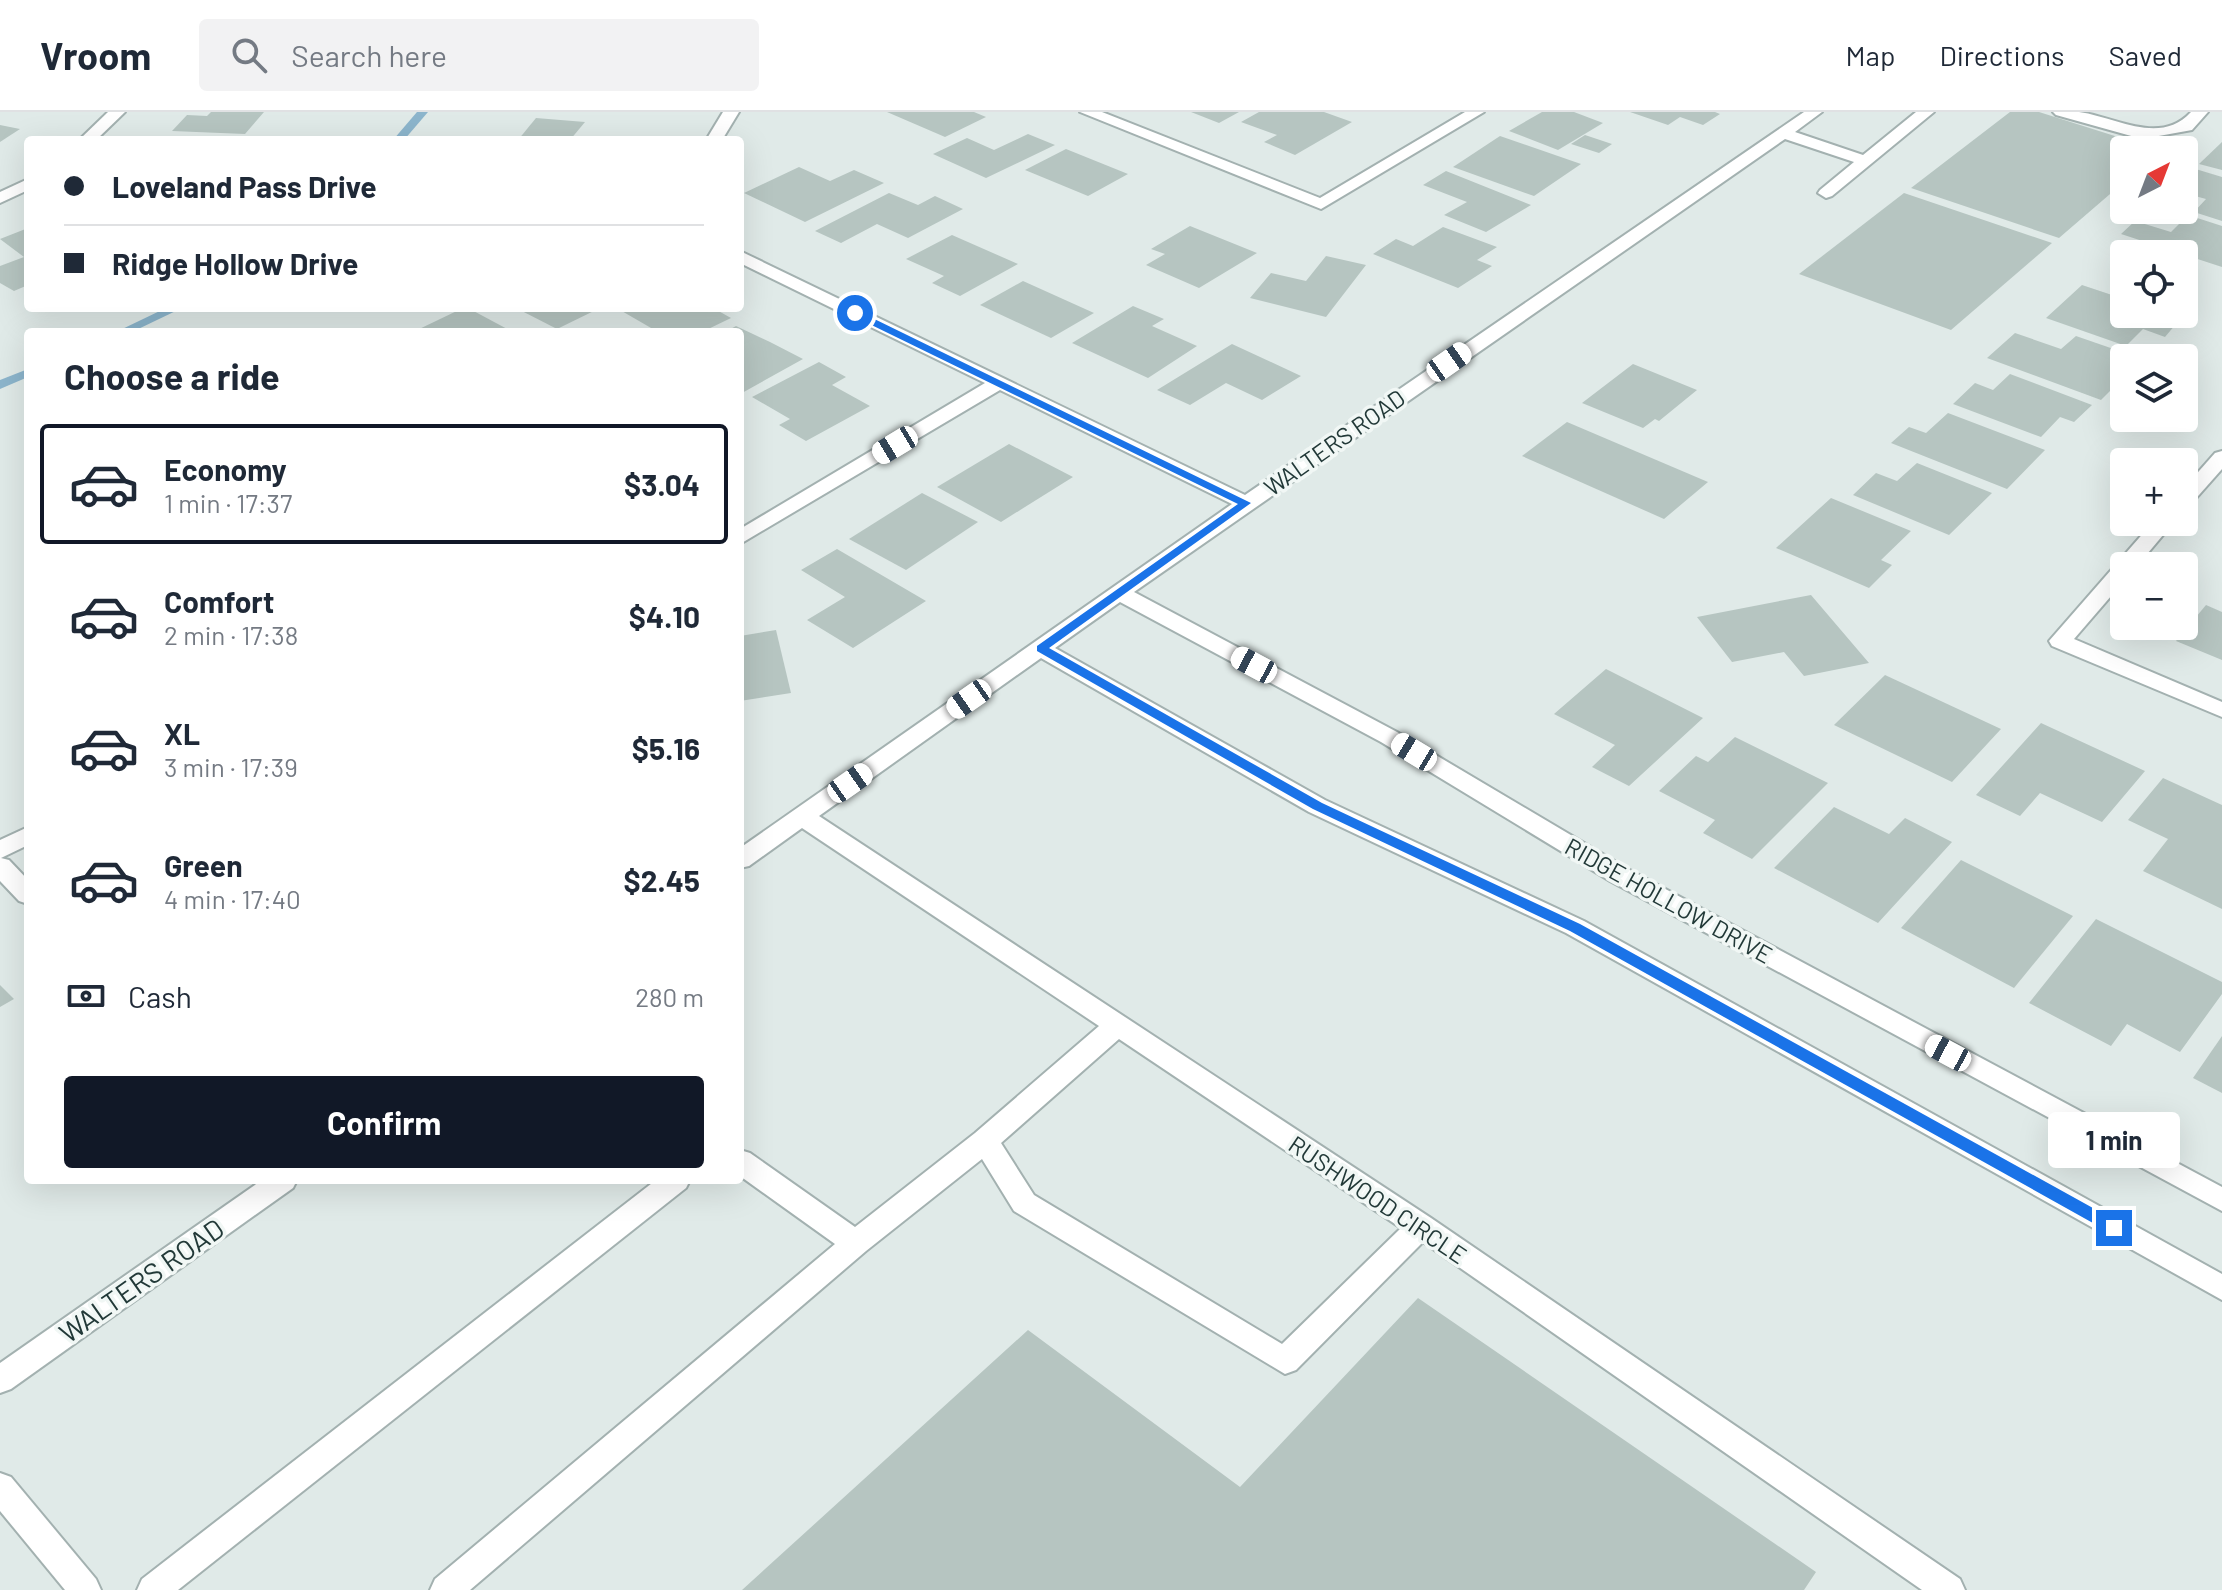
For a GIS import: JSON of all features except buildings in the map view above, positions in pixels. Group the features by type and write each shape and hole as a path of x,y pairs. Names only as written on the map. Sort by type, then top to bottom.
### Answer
{"street":[{"path":"91,136 117,112"},
{"path":"716,136 731,112"},
{"path":"1088,112 1321,204 1476,112"},
{"name":"WALTERS ROAD","path":"744,857 1246,503 1814,112"},
{"path":"1826,193 1926,112"},
{"path":"2061,112 2142,134 2186,127 2200,112"},
{"path":"1781,133 1866,161"},
{"path":"0,198 24,186"},
{"path":"744,258 1246,503"},
{"path":"744,536 998,383"},
{"path":"2198,484 2222,457"},
{"path":"2138,552 2152,536"},
{"path":"2110,584 2060,641 2222,710"},
{"name":"RIDGE HOLLOW DRIVE","path":"1119,593 1389,737 1619,875 2222,1200"},
{"path":"1041,649 1317,806 1575,927 2222,1288"},
{"name":"RUSHWOOD CIRCLE","path":"802,816 1421,1226 1949,1590"},
{"path":"0,850 24,837"},
{"path":"0,866 24,891"},
{"path":"446,1590 856,1243 985,1141 1116,1026"},
{"path":"985,1141 1024,1203 1285,1361 1421,1226"},
{"path":"744,1164 856,1243"},
{"name":"WALTERS ROAD","path":"0,1380 277,1184"},
{"path":"153,1590 671,1184"},
{"path":"0,1487 85,1590"}],"waterway":[{"path":"402,136 423,112"},
{"path":"131,328 167,312"},
{"path":"0,385 24,375"}],"route":[{"path":"855,313 1246,503 1041,649 1317,806 1575,927 2114,1228"}]}
